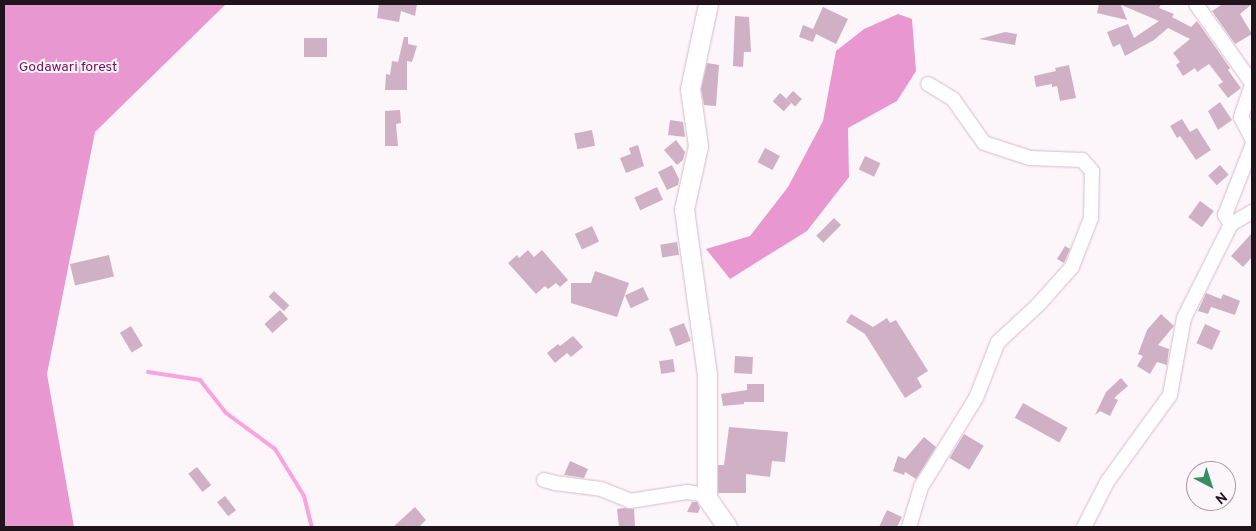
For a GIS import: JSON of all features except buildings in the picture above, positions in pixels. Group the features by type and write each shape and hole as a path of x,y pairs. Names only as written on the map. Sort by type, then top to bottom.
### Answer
{"street":[{"path":"707,498 707,374 684,209 698,146 690,89 708,4"},
{"path":"1196,4 1252,84 1241,117 1252,139"},
{"path":"909,527 921,486 976,398 998,342 1038,305 1072,267 1091,218 1092,171 1082,160 1030,158 984,143 953,99 928,84"},
{"path":"1231,224 1225,215 1252,146"},
{"path":"1084,527 1107,482 1170,395 1184,318 1231,224 1252,212"},
{"path":"544,480 601,489 630,501 687,492 701,494 707,498 727,527"}],"green space":[{"name":"Godawari forest","path":"4,4 226,4 95,132 47,374 74,527 4,527"},
{"path":"898,14 912,19 916,71 897,101 848,128 849,177 807,231 730,279 706,249 750,236 788,187 823,121 836,51 864,29"}],"waterway":[{"path":"148,372 200,380 226,413 275,449 304,496 312,527"}]}
